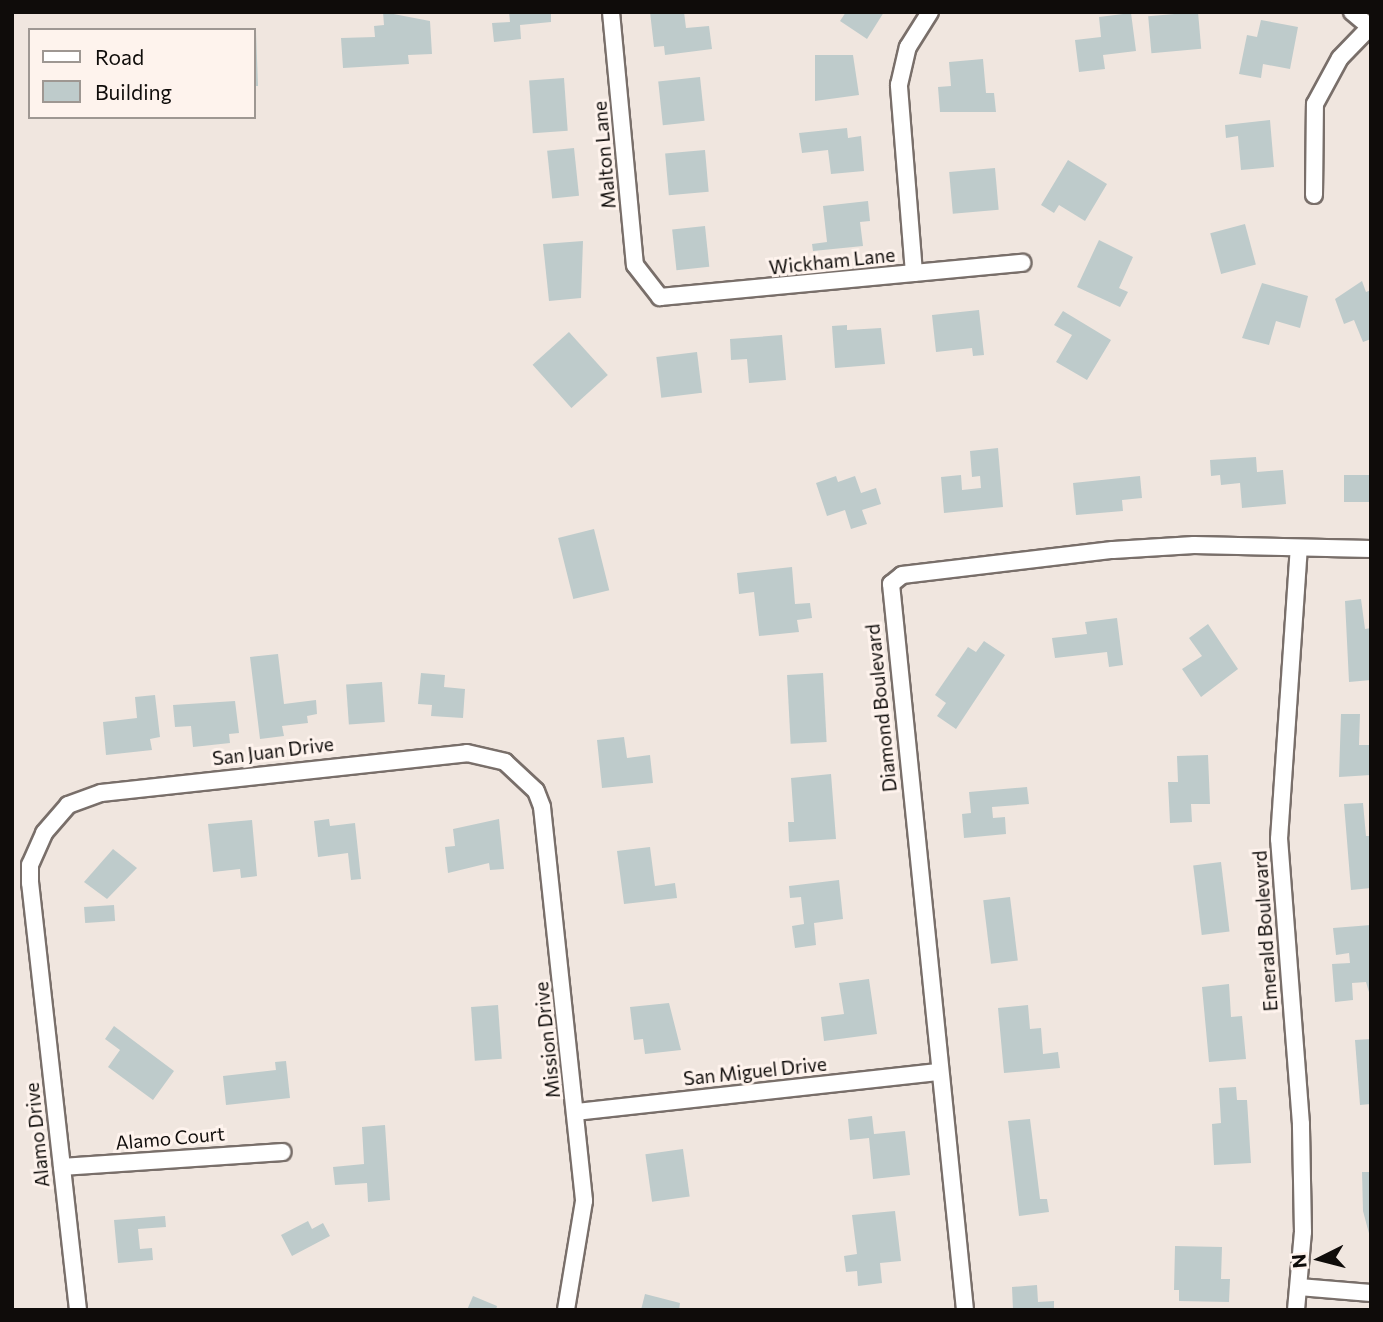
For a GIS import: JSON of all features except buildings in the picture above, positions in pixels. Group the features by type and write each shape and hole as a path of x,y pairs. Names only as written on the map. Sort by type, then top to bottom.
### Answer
{"street":[{"name":"Malton Lane","path":"611,12 635,265 649,289"},
{"path":"914,273 899,85 908,47 930,12"},
{"path":"1314,195 1315,104 1340,58 1370,27 1352,12"},
{"name":"Wickham Lane","path":"649,289 660,298 679,299 1022,263"},
{"name":"Diamond Boulevard","path":"965,1310 891,594 895,579 1113,550 1194,545 1371,549"},
{"name":"Emerald Boulevard","path":"1296,1310 1299,1287 1301,1124 1279,839 1299,549"},
{"name":"San Juan Drive","path":"44,833 68,805 100,793 441,754 490,757 518,772"},
{"name":"Mission Drive","path":"518,772 536,791 546,830 584,1201 566,1310"},
{"name":"Alamo Drive","path":"44,833 30,865 30,883 78,1310"},
{"name":"San Miguel Drive","path":"576,1112 939,1072"},
{"name":"Alamo Court","path":"62,1167 282,1152"},
{"path":"1299,1287 1371,1293"}]}
